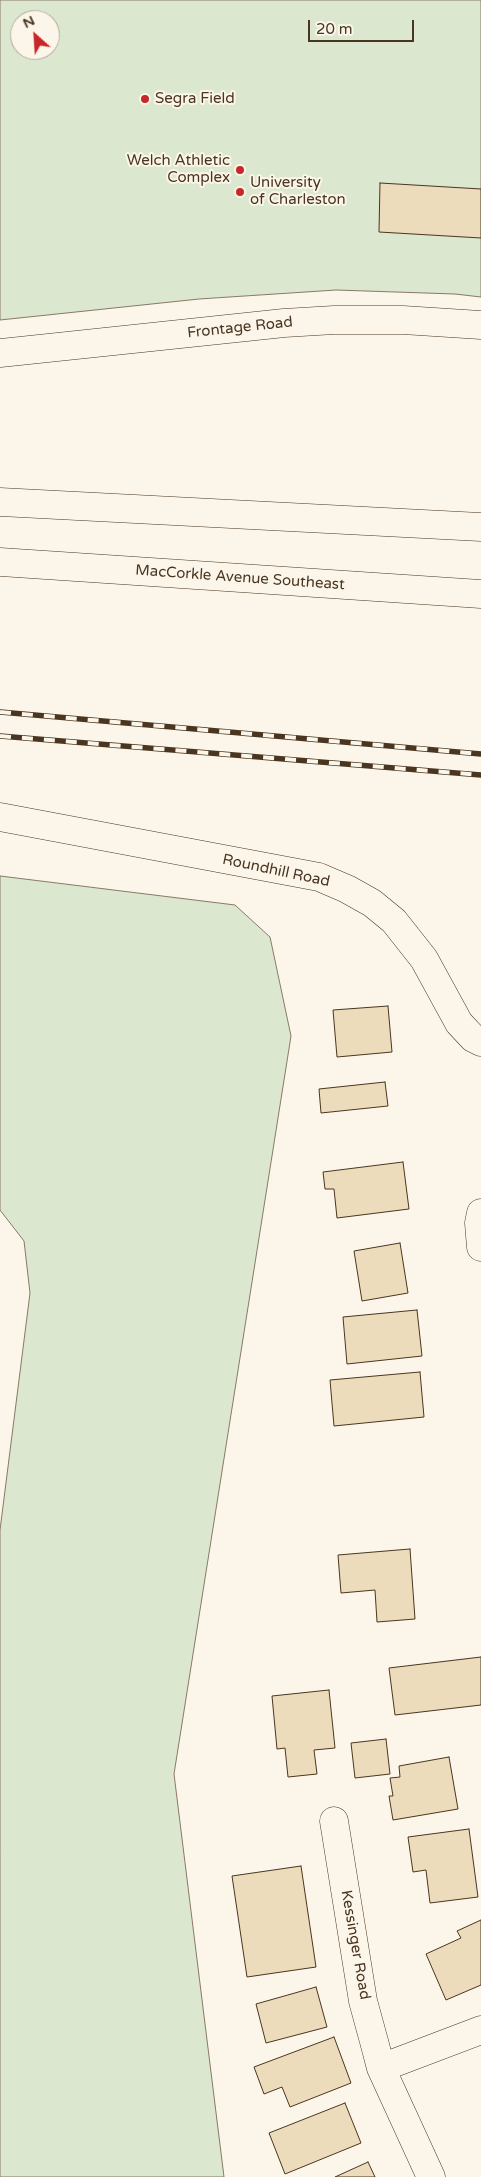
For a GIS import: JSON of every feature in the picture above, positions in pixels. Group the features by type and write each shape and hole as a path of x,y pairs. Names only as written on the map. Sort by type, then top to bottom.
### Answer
{"street":[{"name":"Frontage Road","path":"0,354 284,323 334,320 403,320 481,325"},
{"path":"0,502 481,527"},
{"name":"MacCorkle Avenue Southeast","path":"0,562 481,594"},
{"name":"Roundhill Road","path":"0,817 319,877 347,888 372,903 394,921 424,959 458,1023 473,1038 481,1042"},
{"path":"481,1213 479,1224 481,1247"},
{"name":"Kessinger Road","path":"334,1821 363,2001 381,2068 431,2177"},
{"path":"381,2068 481,2030"}],"green space":[{"name":"Welch Athletic Complex","path":"0,0 481,0 481,297 455,294 336,290 199,299 0,320"},
{"path":"0,876 235,905 270,937 291,1036 174,1774 224,2177 0,2177 0,1530 30,1293 24,1241 0,1210"}],"building":[{"path":"380,183 481,189 481,238 379,232"},
{"path":"388,1006 392,1052 337,1057 333,1010"},
{"path":"385,1082 388,1106 321,1113 319,1089"},
{"path":"403,1162 409,1209 337,1218 334,1189 325,1189 323,1172"},
{"path":"400,1243 408,1293 362,1301 354,1251"},
{"path":"417,1310 422,1356 347,1364 343,1317"},
{"path":"420,1372 424,1417 334,1426 330,1380"},
{"path":"410,1549 415,1619 377,1622 375,1590 341,1593 338,1555"},
{"path":"481,1657 481,1705 395,1715 389,1668"},
{"path":"329,1690 335,1748 314,1750 317,1774 288,1777 285,1748 277,1749 272,1696"},
{"path":"386,1739 390,1774 355,1778 351,1743"},
{"path":"449,1757 458,1809 393,1820 389,1796 393,1796 390,1778 400,1777 399,1766"},
{"path":"469,1829 478,1897 430,1903 426,1870 413,1872 408,1837"},
{"path":"301,1866 316,1967 247,1977 232,1876"},
{"path":"481,1920 481,1985 446,2000 426,1954 461,1938 457,1931"},
{"path":"316,1987 327,2027 266,2043 256,2004"},
{"path":"334,2037 351,2083 290,2107 282,2087 264,2094 254,2067"},
{"path":"345,2103 361,2143 285,2174 269,2133"},
{"path":"368,2162 375,2177 335,2177"}],"railway":[{"path":"0,712 481,754"},
{"path":"0,736 481,775"}],"place":[{"name":"Segra Field","path":"145,99"},
{"name":"Welch Athletic Complex","path":"240,170"},
{"name":"University of Charleston","path":"240,192"}]}
